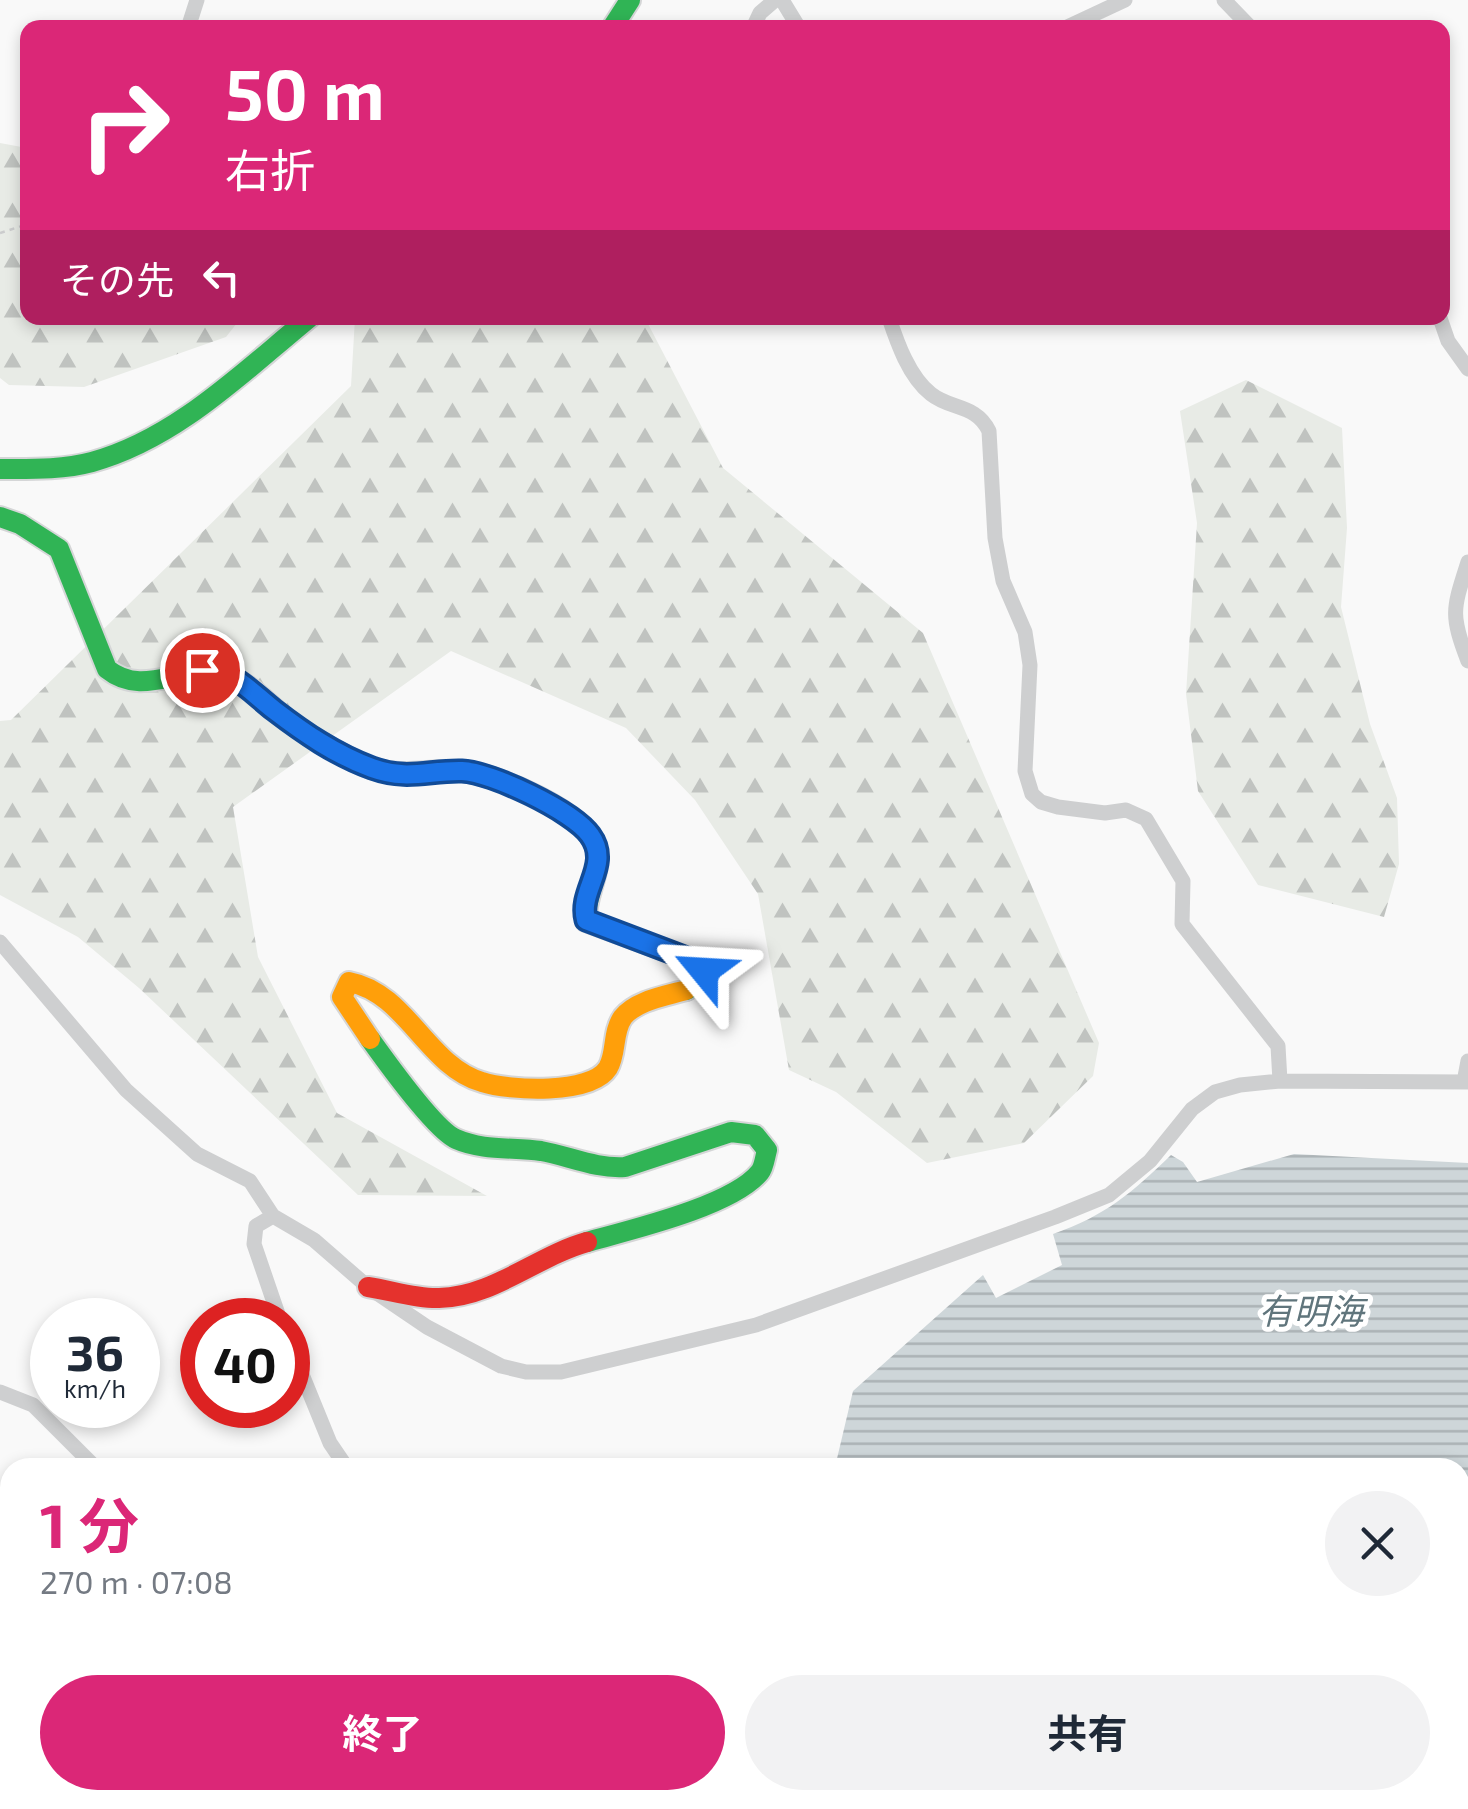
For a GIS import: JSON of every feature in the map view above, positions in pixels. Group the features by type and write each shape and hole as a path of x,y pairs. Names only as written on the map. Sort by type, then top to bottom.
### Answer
{"street":[{"path":"756,20 779,0"},
{"path":"1083,20 1125,0"},
{"path":"1224,0 1243,20"},
{"path":"0,469 50,472 88,466 121,454 182,419 300,325"},
{"path":"891,325 909,366 931,394 966,407 984,420 989,431 995,538 1003,581 1026,632 1030,664 1025,772 1032,794 1041,802 1058,806 1105,812 1126,810 1146,819 1183,881 1182,924 1278,1046 1280,1081"},
{"path":"1442,325 1448,341 1468,369"},
{"path":"0,517 20,524 59,549 107,669 116,678 143,684 202,670 230,676 317,741 374,769 414,777 462,771 494,777 587,830 599,849 596,880 583,909 586,920 689,959 704,971 700,982 691,988 622,1017 607,1072 598,1079 520,1090 478,1081 446,1060 372,987 349,982 342,997 440,1127 454,1139 498,1149 540,1151 612,1168 732,1132 755,1135 767,1150 762,1171 732,1194 656,1223 563,1249 488,1288 439,1298 368,1287"},
{"path":"1468,562 1454,604 1454,624 1468,661"},
{"path":"0,942 126,1090 197,1154 250,1181 273,1216 314,1240 368,1287 427,1328 501,1366 526,1372 562,1372 756,1325 1073,1210 1109,1194 1150,1162 1192,1109 1215,1092 1280,1081 1466,1082 1468,1061"},
{"path":"272,1298 254,1244 256,1226 273,1216"},
{"path":"0,1392 34,1405 86,1458"},
{"path":"310,1394 340,1458"}],"green space":[{"path":"0,143 20,147 20,325 235,325 226,337 84,387 9,385 0,378"},
{"path":"355,325 649,325 723,468 923,633 1099,1043 1093,1076 1024,1143 927,1163 836,1092 789,1070 758,894 695,800 626,728 451,651 233,807 258,957 337,1113 487,1196 358,1195 139,988 78,937 0,895 0,721 11,720 351,386"},
{"path":"1246,380 1342,428 1347,528 1341,607 1370,724 1397,798 1399,864 1384,917 1258,885 1198,791 1186,694 1197,523 1180,411"}],"water":[{"name":"有明海","path":"1294,1154 1468,1163 1468,1458 837,1458 853,1391 983,1275 996,1298 1062,1265 1053,1234 1117,1202 1171,1155 1183,1162 1197,1182"}],"traffic: fast":[{"path":"617,20 630,0"},
{"path":"0,469 81,465 123,451 207,402 301,325"},
{"path":"0,517 20,524 59,549 107,669 121,677 149,681 193,673 223,674 249,687 313,738 363,765 400,773 476,773 558,808 589,834 596,847 597,865 586,921 689,959 704,971 700,982 686,990"},
{"path":"370,1039 436,1123 466,1143 541,1151 614,1167 625,1167 731,1132 755,1135 767,1150 760,1172 728,1196 680,1215 587,1242"}],"traffic: slow":[{"path":"370,1039 342,997 349,982 387,1000 463,1074 511,1087 568,1087 599,1077 608,1068 620,1023 629,1011 652,999 686,990"}],"traffic: jam":[{"path":"368,1287 421,1297 459,1296 496,1284 587,1242"}],"route":[{"path":"202,670 230,676 317,741 374,769 414,777 462,771 494,777 540,800 587,830 599,849 596,880 583,909 586,920 689,959 704,971"}]}
